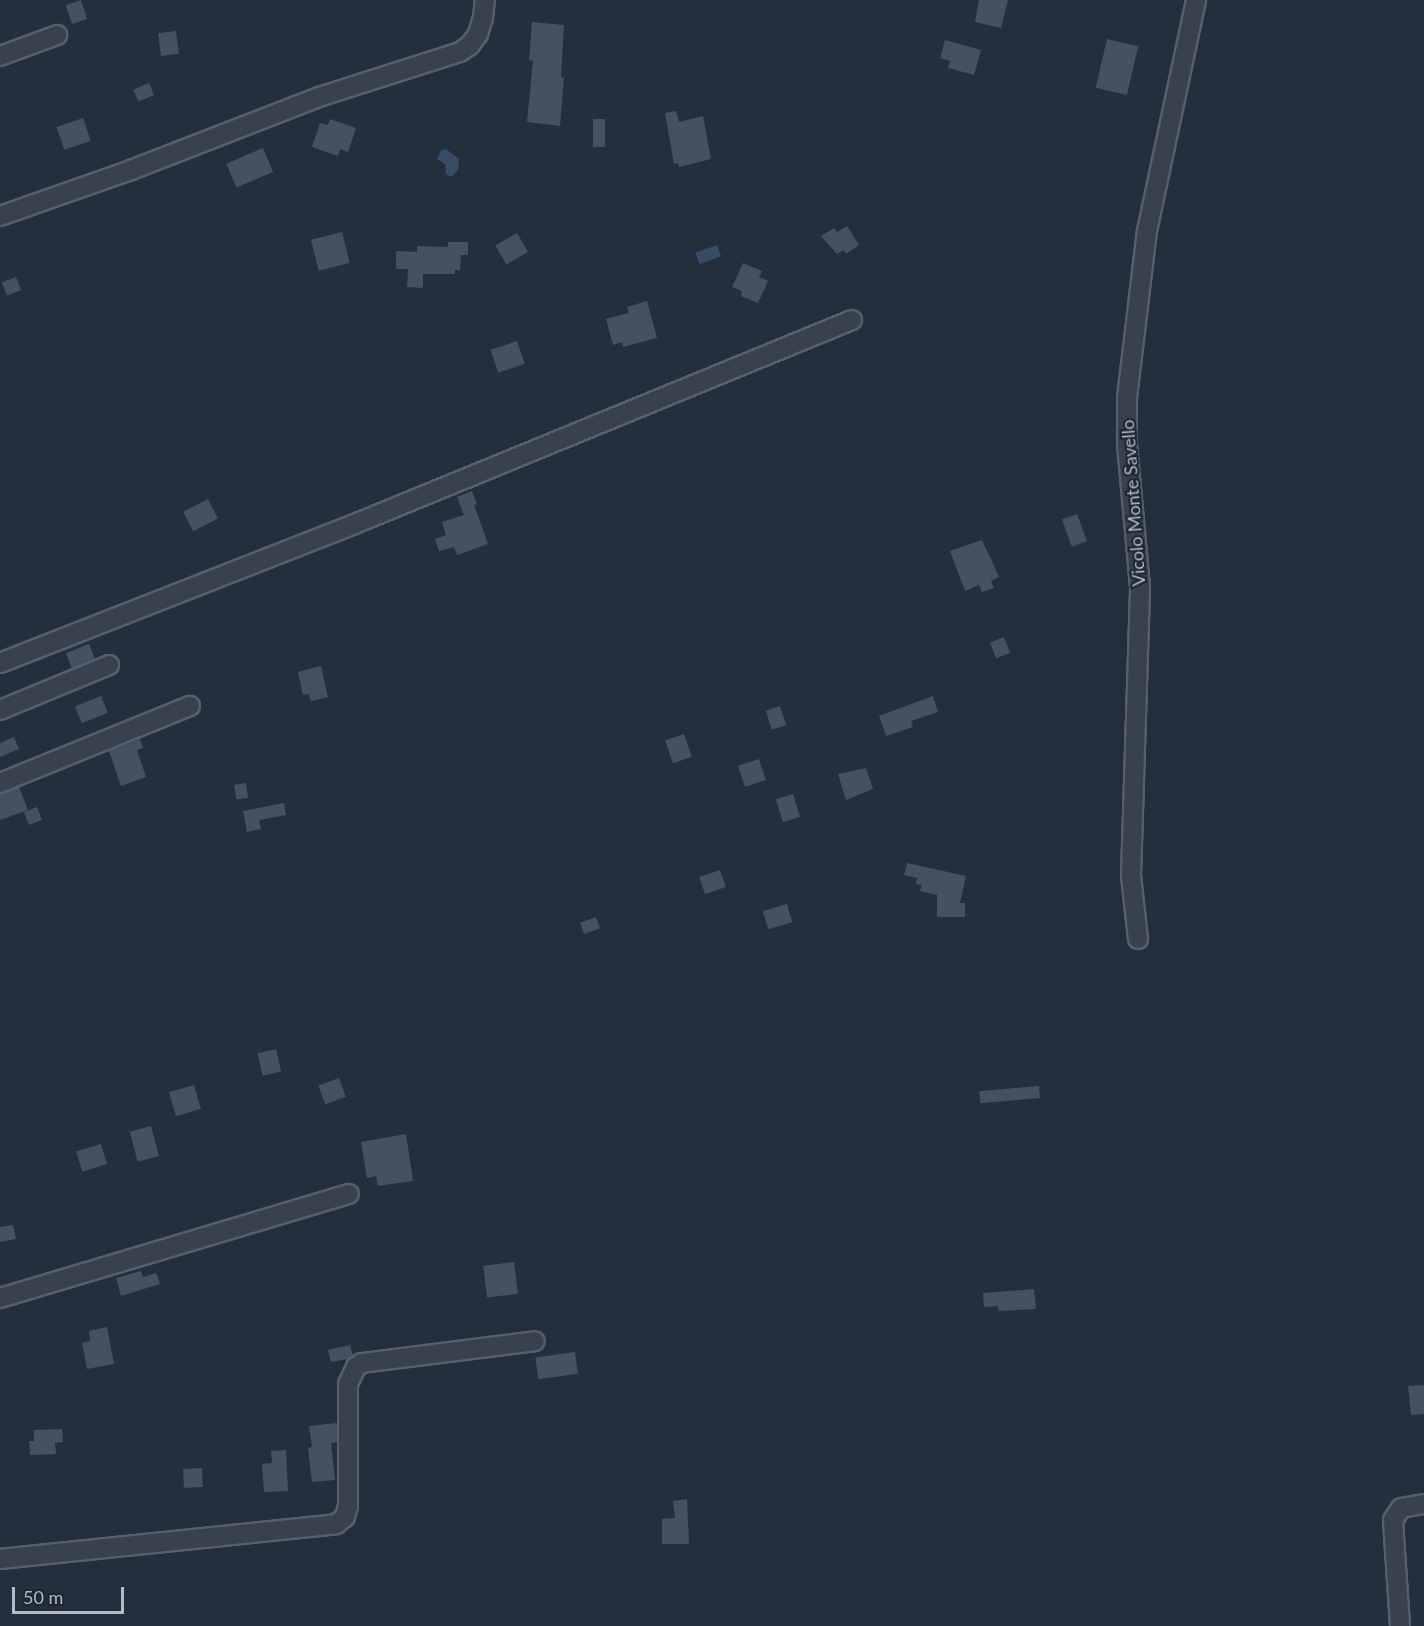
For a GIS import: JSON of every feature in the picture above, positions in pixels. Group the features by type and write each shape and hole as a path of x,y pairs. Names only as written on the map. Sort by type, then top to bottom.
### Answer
{"street":[{"path":"0,216 131,170 319,97 460,52 471,45 478,34 483,18 484,0"},
{"name":"Vicolo Monte Savello","path":"1138,939 1131,876 1140,587 1128,455 1127,405 1147,231 1196,0"},
{"path":"0,56 57,35"},
{"path":"0,663 357,523 852,320"},
{"path":"0,710 109,665"},
{"path":"0,783 190,706"},
{"path":"0,1298 349,1194"},
{"path":"0,1559 336,1524 345,1516 348,1506 348,1384 356,1367 362,1363 536,1341"},
{"path":"1400,1626 1393,1520 1401,1508 1424,1504"}],"water":[{"path":"446,149 459,159 458,170 451,177 446,174 445,164 437,159 441,150"},
{"path":"717,245 721,256 699,264 695,253"}],"building":[{"path":"81,0 87,19 72,24 66,5"},
{"path":"979,0 1008,0 1001,28 975,22"},
{"path":"532,22 564,25 561,77 564,78 560,126 527,122 533,61 529,60"},
{"path":"176,31 179,54 161,56 158,33"},
{"path":"1107,39 1138,46 1127,95 1096,88"},
{"path":"945,40 981,50 974,75 948,68 950,61 940,58"},
{"path":"149,83 154,95 138,102 133,90"},
{"path":"676,111 679,122 703,116 711,159 679,167 678,163 674,164 665,113"},
{"path":"83,118 91,141 64,150 57,127"},
{"path":"330,119 356,128 348,152 340,149 338,156 312,147 320,123 328,125"},
{"path":"593,119 605,119 605,147 593,147"},
{"path":"263,148 273,172 236,188 226,164"},
{"path":"847,226 859,245 846,254 844,250 837,254 821,236 834,228 837,232"},
{"path":"342,232 350,263 319,271 311,240"},
{"path":"517,233 528,252 506,265 495,246"},
{"path":"448,242 468,242 468,255 461,255 460,270 455,270 455,274 423,274 423,288 407,287 408,269 396,269 396,251 417,252 417,246 448,247"},
{"path":"743,263 762,271 759,277 768,281 758,303 741,296 742,291 732,287"},
{"path":"16,277 21,290 7,295 2,282"},
{"path":"647,301 657,338 623,347 622,342 613,345 606,319 629,313 627,307"},
{"path":"517,341 525,364 498,373 491,350"},
{"path":"472,491 477,504 474,505 488,544 457,555 454,547 439,551 435,539 446,535 442,522 464,515 457,497"},
{"path":"208,499 218,519 193,531 183,512"},
{"path":"1077,514 1087,541 1072,547 1062,519"},
{"path":"982,540 999,577 991,581 994,588 982,592 979,585 965,591 950,551"},
{"path":"1004,637 1010,653 996,658 990,642"},
{"path":"89,644 95,659 72,668 66,653"},
{"path":"321,666 328,697 311,701 309,694 303,695 298,672"},
{"path":"101,696 108,713 82,723 75,706"},
{"path":"933,696 938,712 911,721 913,727 886,736 879,716"},
{"path":"780,706 786,725 772,730 766,711"},
{"path":"684,734 692,757 673,763 665,741"},
{"path":"14,737 19,749 0,757 0,743"},
{"path":"140,739 143,748 137,750 146,777 121,786 109,751"},
{"path":"759,759 766,780 745,787 738,766"},
{"path":"866,768 873,789 846,800 838,774"},
{"path":"246,783 248,798 236,800 234,785"},
{"path":"19,787 28,810 0,820 0,794"},
{"path":"793,794 800,817 783,822 776,799"},
{"path":"284,803 286,815 259,820 261,829 247,832 243,811"},
{"path":"37,807 42,820 29,825 24,812"},
{"path":"907,863 966,876 960,903 965,903 965,917 937,917 937,895 920,891 922,885 916,884 917,878 904,875"},
{"path":"720,870 726,887 705,894 699,877"},
{"path":"787,904 792,922 768,929 763,911"},
{"path":"596,917 600,928 584,934 580,923"},
{"path":"276,1049 281,1071 263,1076 257,1053"},
{"path":"339,1078 346,1097 325,1104 318,1086"},
{"path":"194,1085 201,1109 176,1116 169,1092"},
{"path":"1039,1086 1040,1098 980,1103 979,1091"},
{"path":"151,1126 159,1156 138,1162 130,1132"},
{"path":"406,1134 413,1181 378,1186 376,1176 367,1178 361,1142"},
{"path":"101,1144 107,1164 82,1172 76,1152"},
{"path":"13,1225 16,1239 0,1242 0,1227"},
{"path":"514,1262 518,1294 487,1298 483,1266"},
{"path":"141,1271 143,1277 156,1273 160,1284 121,1296 116,1278"},
{"path":"1034,1289 1036,1309 999,1311 998,1306 984,1307 983,1293"},
{"path":"107,1327 114,1364 87,1369 82,1343 90,1341 89,1331"},
{"path":"350,1345 353,1356 331,1362 328,1350"},
{"path":"575,1352 578,1374 538,1379 535,1358"},
{"path":"1424,1385 1424,1414 1411,1415 1408,1386"},
{"path":"337,1423 337,1442 331,1443 335,1480 312,1482 308,1448 312,1447 309,1426"},
{"path":"62,1429 63,1442 55,1443 56,1454 30,1455 29,1441 34,1441 34,1430"},
{"path":"286,1450 288,1491 264,1492 262,1464 272,1463 271,1451"},
{"path":"202,1468 203,1487 184,1488 183,1469"},
{"path":"687,1499 689,1544 662,1544 662,1519 675,1518 673,1501"}]}
